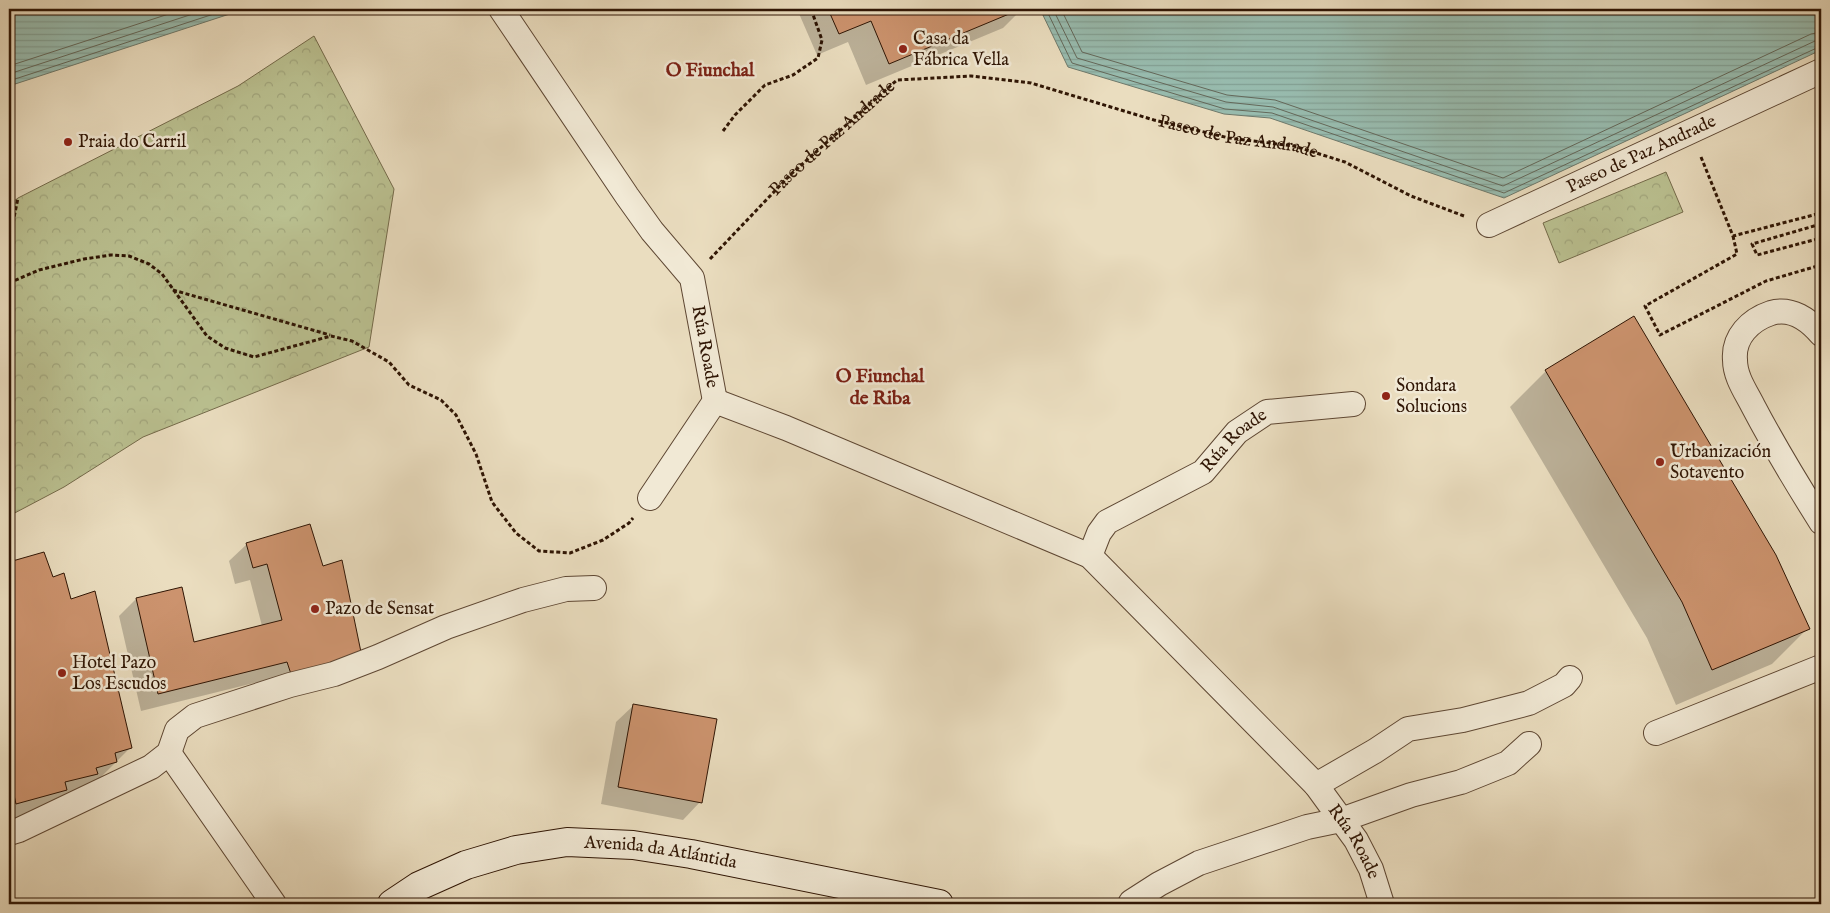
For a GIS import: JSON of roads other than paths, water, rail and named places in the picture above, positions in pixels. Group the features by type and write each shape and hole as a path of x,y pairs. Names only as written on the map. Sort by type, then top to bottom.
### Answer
{"street":[{"name":"Rúa Roade","path":"502,9 627,196 652,231 692,278 715,401 786,428 1090,556 1316,785 1356,840 1371,868 1382,904"},
{"name":"Paseo de Paz Andrade","path":"1489,225 1821,71"},
{"path":"1821,334 1809,321 1793,313 1776,312 1759,317 1746,328 1737,342 1734,360 1738,376 1766,430 1791,475 1821,522"},
{"path":"650,498 715,401"},
{"name":"Rúa Roade","path":"1090,556 1099,533 1106,522 1203,472 1237,432 1267,412 1353,404"},
{"path":"9,832 19,830 152,767 169,752 177,730 195,716 290,685 334,674 446,627 523,600 566,589 594,588"},
{"path":"1656,733 1821,667"},
{"path":"1316,785 1375,751 1408,729 1463,720 1529,703 1564,685 1570,678"},
{"path":"1130,904 1159,884 1199,863 1308,827 1341,820 1410,794 1461,782 1508,763 1529,744"},
{"path":"169,752 274,904"},
{"name":"Avenida da Atlántida","path":"392,904 419,886 466,865 516,850 567,842 633,845 691,854 939,904"}],"water":[{"path":"9,9 245,9 9,86"},
{"path":"1040,9 1821,9 1821,50 1504,198 1270,118 1224,114 1068,67"}],"place":[{"name":"Casa da Fábrica Vella","path":"903,49"},
{"name":"Praia do Carril","path":"68,142"},
{"name":"Sondara Solucions","path":"1386,396"},
{"name":"Urbanización Sotavento","path":"1660,462"},
{"name":"Pazo de Sensat","path":"315,609"},
{"name":"Hotel Pazo Los Escudos","path":"62,673"}],"district":[{"name":"O Fiunchal","path":"710,71"},
{"name":"O Fiunchal de Riba","path":"880,388"}]}
